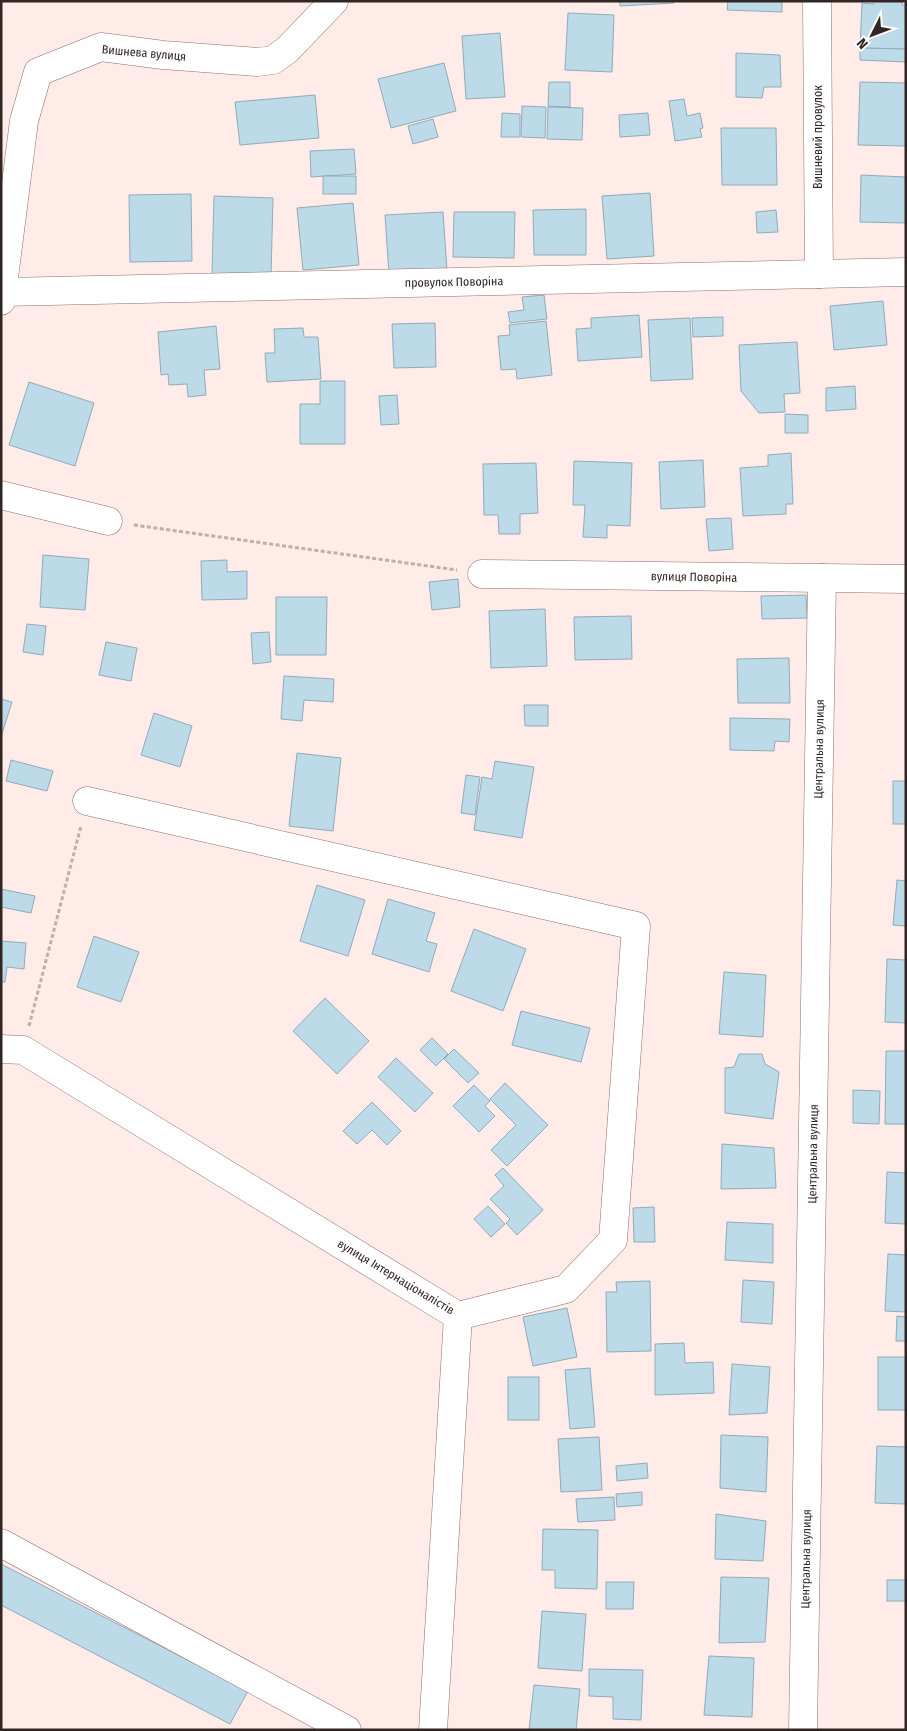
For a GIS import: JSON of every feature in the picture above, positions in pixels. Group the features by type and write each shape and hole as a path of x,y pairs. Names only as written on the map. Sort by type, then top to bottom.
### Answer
{"street":[{"name":"Вишнева вулиця","path":"2,296 24,121 38,72 101,47 163,55 258,62 273,60 287,50 334,1"},
{"name":"Вишневий провулок","path":"817,1 819,274"},
{"name":"провулок Поворіна","path":"2,296 906,272"},
{"path":"1,495 108,521"},
{"name":"вулиця Поворіна","path":"482,574 906,580"},
{"name":"Центральна вулиця","path":"803,1730 822,578"},
{"path":"87,801 636,926 614,1240 566,1289 458,1316"},
{"name":"вулиця Інтернаціоналістів","path":"12,1050 458,1316 434,1730"},
{"path":"1,1543 347,1730"}],"path":[{"path":"108,521 482,574"},
{"path":"12,1050 87,801"}],"building":[{"path":"620,1 674,1 674,3 620,6"},
{"path":"728,1 782,1 782,12 727,10"},
{"path":"874,1 902,1 902,5 906,5 906,49 860,48 862,3 874,4"},
{"path":"568,13 614,15 612,72 565,70"},
{"path":"500,33 505,97 466,99 462,36"},
{"path":"860,48 906,49 906,62 860,60"},
{"path":"736,53 780,55 781,87 764,87 762,98 736,97"},
{"path":"444,63 456,111 391,128 378,79"},
{"path":"549,82 570,82 570,107 548,106"},
{"path":"860,82 906,83 906,146 858,145"},
{"path":"315,95 319,138 240,145 235,102"},
{"path":"684,99 687,116 700,113 703,128 700,129 702,137 675,141 669,101"},
{"path":"522,106 546,107 545,138 521,137"},
{"path":"548,107 583,108 582,140 547,139"},
{"path":"502,113 520,114 520,137 501,137"},
{"path":"648,113 650,135 620,137 619,115"},
{"path":"433,119 438,137 413,144 408,126"},
{"path":"721,128 776,128 777,185 722,185"},
{"path":"354,149 356,174 311,177 310,151"},
{"path":"861,175 906,177 906,223 860,222"},
{"path":"323,176 356,176 356,194 323,194"},
{"path":"650,193 654,256 607,259 602,196"},
{"path":"191,194 192,261 130,262 129,195"},
{"path":"214,196 273,198 271,276 212,274"},
{"path":"353,203 359,265 303,270 297,208"},
{"path":"586,209 586,255 534,255 533,210"},
{"path":"776,210 778,232 757,233 756,212"},
{"path":"443,212 447,270 389,274 385,215"},
{"path":"454,212 515,212 514,258 453,257"},
{"path":"544,295 547,319 510,323 508,312 524,310 522,297"},
{"path":"883,301 887,345 834,350 830,306"},
{"path":"639,315 642,357 578,361 576,329 591,328 591,318"},
{"path":"723,317 723,336 693,337 692,318"},
{"path":"690,318 693,379 651,381 648,320"},
{"path":"546,321 552,375 517,379 516,369 501,370 498,336 510,335 509,325"},
{"path":"435,323 436,367 394,368 392,324"},
{"path":"216,326 220,369 204,370 206,395 188,397 187,384 169,385 168,374 161,375 158,332"},
{"path":"303,328 304,337 318,337 321,379 267,382 265,353 275,353 274,329"},
{"path":"797,342 800,393 784,394 785,412 759,413 741,391 739,345"},
{"path":"320,381 345,381 345,444 300,444 300,404 320,404"},
{"path":"29,382 94,403 75,466 9,445"},
{"path":"855,386 856,409 826,411 826,388"},
{"path":"397,395 399,424 381,425 379,396"},
{"path":"785,414 808,415 808,433 785,433"},
{"path":"791,453 793,504 786,504 786,514 743,516 740,468 768,466 768,455"},
{"path":"703,460 705,507 661,509 659,462"},
{"path":"574,461 632,463 630,526 607,525 607,538 583,537 585,505 573,505"},
{"path":"536,463 538,513 520,514 520,534 499,534 498,515 484,515 483,464"},
{"path":"731,518 733,549 709,551 706,519"},
{"path":"43,555 89,559 85,610 40,607"},
{"path":"227,560 227,572 247,571 247,599 202,600 201,561"},
{"path":"458,579 460,607 432,610 429,582"},
{"path":"806,595 807,618 762,619 761,596"},
{"path":"276,597 327,597 326,655 276,655"},
{"path":"545,609 547,666 491,668 489,611"},
{"path":"631,616 632,659 575,660 574,617"},
{"path":"27,624 46,626 43,655 23,652"},
{"path":"269,632 271,662 253,664 251,633"},
{"path":"106,642 137,648 131,681 99,675"},
{"path":"789,658 790,703 738,703 737,659"},
{"path":"284,676 334,679 333,702 304,700 302,721 281,719"},
{"path":"1,699 12,702 1,737"},
{"path":"524,705 548,705 548,726 525,726"},
{"path":"154,713 192,726 180,767 141,755"},
{"path":"730,718 790,719 789,742 775,741 774,751 730,750"},
{"path":"297,753 341,758 333,831 289,826"},
{"path":"11,760 53,771 47,791 6,781"},
{"path":"495,761 534,767 522,838 474,830 482,777 492,779"},
{"path":"466,775 480,777 475,815 461,813"},
{"path":"893,781 906,781 906,824 893,824"},
{"path":"897,880 906,881 906,926 893,925"},
{"path":"317,885 365,900 348,956 300,941"},
{"path":"1,889 35,896 31,913 1,907"},
{"path":"388,899 435,913 426,941 437,944 429,972 372,954"},
{"path":"474,929 526,949 503,1011 451,991"},
{"path":"94,936 139,952 121,1002 77,987"},
{"path":"1,941 26,943 24,969 7,967 5,982 1,982"},
{"path":"887,959 906,960 906,1023 885,1022"},
{"path":"724,972 766,975 763,1037 719,1034"},
{"path":"325,998 369,1041 337,1074 293,1031"},
{"path":"521,1011 590,1028 581,1062 512,1045"},
{"path":"432,1038 448,1054 436,1066 420,1050"},
{"path":"454,1049 479,1073 468,1083 444,1059"},
{"path":"886,1051 906,1051 906,1124 885,1124"},
{"path":"739,1054 762,1054 765,1064 779,1072 773,1119 725,1113 725,1068 734,1067"},
{"path":"396,1058 433,1093 415,1112 378,1077"},
{"path":"505,1083 548,1125 507,1166 491,1150 516,1125 490,1099"},
{"path":"474,1085 490,1101 485,1106 495,1116 479,1132 453,1106"},
{"path":"853,1090 880,1091 879,1124 853,1123"},
{"path":"372,1102 401,1131 387,1145 372,1130 357,1144 343,1131"},
{"path":"722,1144 774,1148 776,1188 721,1189"},
{"path":"503,1168 543,1210 517,1235 506,1223 510,1219 490,1199 504,1186 495,1175"},
{"path":"887,1172 906,1173 906,1224 885,1223"},
{"path":"488,1206 505,1224 491,1237 474,1219"},
{"path":"654,1207 655,1242 634,1242 633,1208"},
{"path":"727,1222 773,1224 773,1263 725,1260"},
{"path":"888,1254 906,1255 906,1312 885,1311"},
{"path":"743,1280 774,1282 772,1324 741,1322"},
{"path":"650,1281 651,1351 607,1352 606,1292 617,1292 616,1282"},
{"path":"567,1308 577,1357 533,1366 523,1317"},
{"path":"897,1316 906,1317 906,1341 896,1341"},
{"path":"684,1343 685,1363 713,1362 714,1393 655,1395 655,1344"},
{"path":"878,1357 906,1357 906,1410 878,1410"},
{"path":"732,1364 770,1367 767,1413 729,1415"},
{"path":"590,1368 595,1427 570,1429 565,1370"},
{"path":"508,1377 539,1377 539,1420 508,1420"},
{"path":"721,1435 768,1437 766,1492 720,1488"},
{"path":"599,1437 602,1490 561,1492 558,1439"},
{"path":"877,1446 906,1447 906,1504 875,1503"},
{"path":"647,1463 648,1478 617,1481 616,1466"},
{"path":"642,1492 642,1505 617,1507 616,1494"},
{"path":"614,1497 615,1520 578,1522 576,1499"},
{"path":"716,1514 766,1521 763,1561 715,1559"},
{"path":"543,1529 598,1530 597,1589 555,1588 555,1570 542,1570"},
{"path":"1,1564 248,1691 230,1724 1,1605"},
{"path":"721,1577 769,1578 765,1642 719,1643"},
{"path":"887,1580 906,1580 906,1601 887,1601"},
{"path":"606,1582 634,1582 633,1609 606,1609"},
{"path":"542,1611 586,1614 582,1671 538,1668"},
{"path":"709,1656 754,1658 752,1717 704,1715"},
{"path":"589,1669 643,1670 641,1720 613,1719 613,1697 589,1696"},
{"path":"534,1685 580,1689 576,1730 529,1730"}]}
